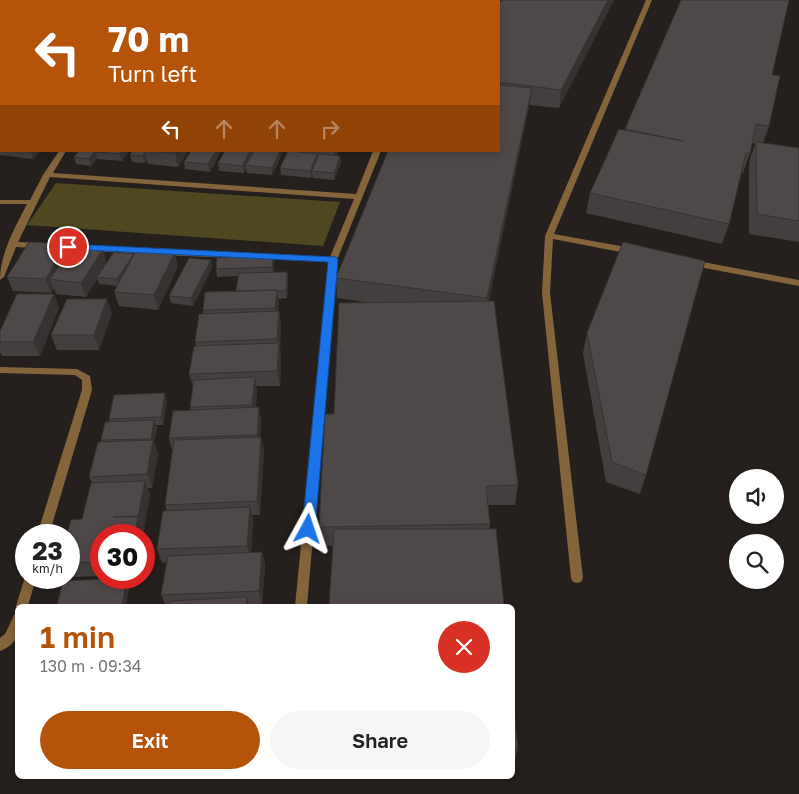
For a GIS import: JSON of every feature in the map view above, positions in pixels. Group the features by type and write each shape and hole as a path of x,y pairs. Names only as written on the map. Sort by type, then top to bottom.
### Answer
{"street":[{"path":"577,578 546,293 550,236 649,0"},
{"path":"0,278 12,244 32,202 62,152"},
{"path":"301,604 333,260 377,152"},
{"path":"47,175 358,197"},
{"path":"0,202 32,202"},
{"path":"550,236 636,252"},
{"path":"12,244 333,260"},
{"path":"684,261 799,283"},
{"path":"0,370 78,372 87,378 87,390 46,524"},
{"path":"23,604 27,589"},
{"path":"0,645 10,638 15,626"}],"shaded area":[{"path":"56,183 340,202 323,246 27,225"}],"building":[{"path":"502,0 608,0 561,90 500,82 500,3"},
{"path":"681,0 789,0 772,75 780,76 769,126 756,124 750,153 746,153 729,224 590,193 619,129 683,141 625,129"},
{"path":"500,85 532,88 487,298 336,278 388,152 500,152"},
{"path":"756,142 799,148 799,221 757,214"},
{"path":"78,152 94,152 89,159 74,157"},
{"path":"96,152 121,152 120,154"},
{"path":"132,152 145,152 143,156 130,155"},
{"path":"190,152 215,152 208,164 184,162"},
{"path":"224,152 249,152 242,166 218,163"},
{"path":"253,152 280,152 272,168 246,165"},
{"path":"288,152 317,154 310,171 280,168"},
{"path":"319,154 340,156 334,173 312,171"},
{"path":"29,242 65,244 46,279 7,277"},
{"path":"623,242 705,261 646,475 612,462 587,333"},
{"path":"73,246 103,249 81,283 50,279"},
{"path":"137,249 175,252 154,295 114,292"},
{"path":"114,252 134,254 117,279 97,277"},
{"path":"273,256 272,267 216,269 217,258"},
{"path":"189,258 211,260 191,298 169,296"},
{"path":"287,272 286,291 236,291 239,273"},
{"path":"277,290 275,308 203,310 205,292"},
{"path":"17,294 54,294 33,342 0,342 0,331"},
{"path":"67,299 107,299 94,335 51,335"},
{"path":"494,301 518,485 486,486 490,524 319,527 325,414 334,414 339,303"},
{"path":"279,311 277,339 195,342 199,314"},
{"path":"279,343 277,371 189,374 194,346"},
{"path":"255,377 252,405 190,407 194,380"},
{"path":"165,393 161,417 109,419 114,395"},
{"path":"259,407 257,435 169,438 173,411"},
{"path":"154,420 151,439 101,440 105,422"},
{"path":"261,437 257,501 165,505 174,440"},
{"path":"153,440 147,474 89,477 98,442"},
{"path":"145,481 138,516 113,517 138,517 137,524 90,524 90,562 80,563 80,524 70,524 71,520 82,519 91,483"},
{"path":"250,507 247,546 157,549 163,511"},
{"path":"334,529 496,529 504,604 329,604"},
{"path":"262,552 259,591 161,595 168,556"},
{"path":"80,580 90,580 90,589 125,589 122,604 57,604 61,589 80,589"},
{"path":"247,597 246,604 169,604 170,601"},
{"path":"515,720 518,748 515,748"}],"route":[{"path":"68,247 333,260 308,529"}]}
